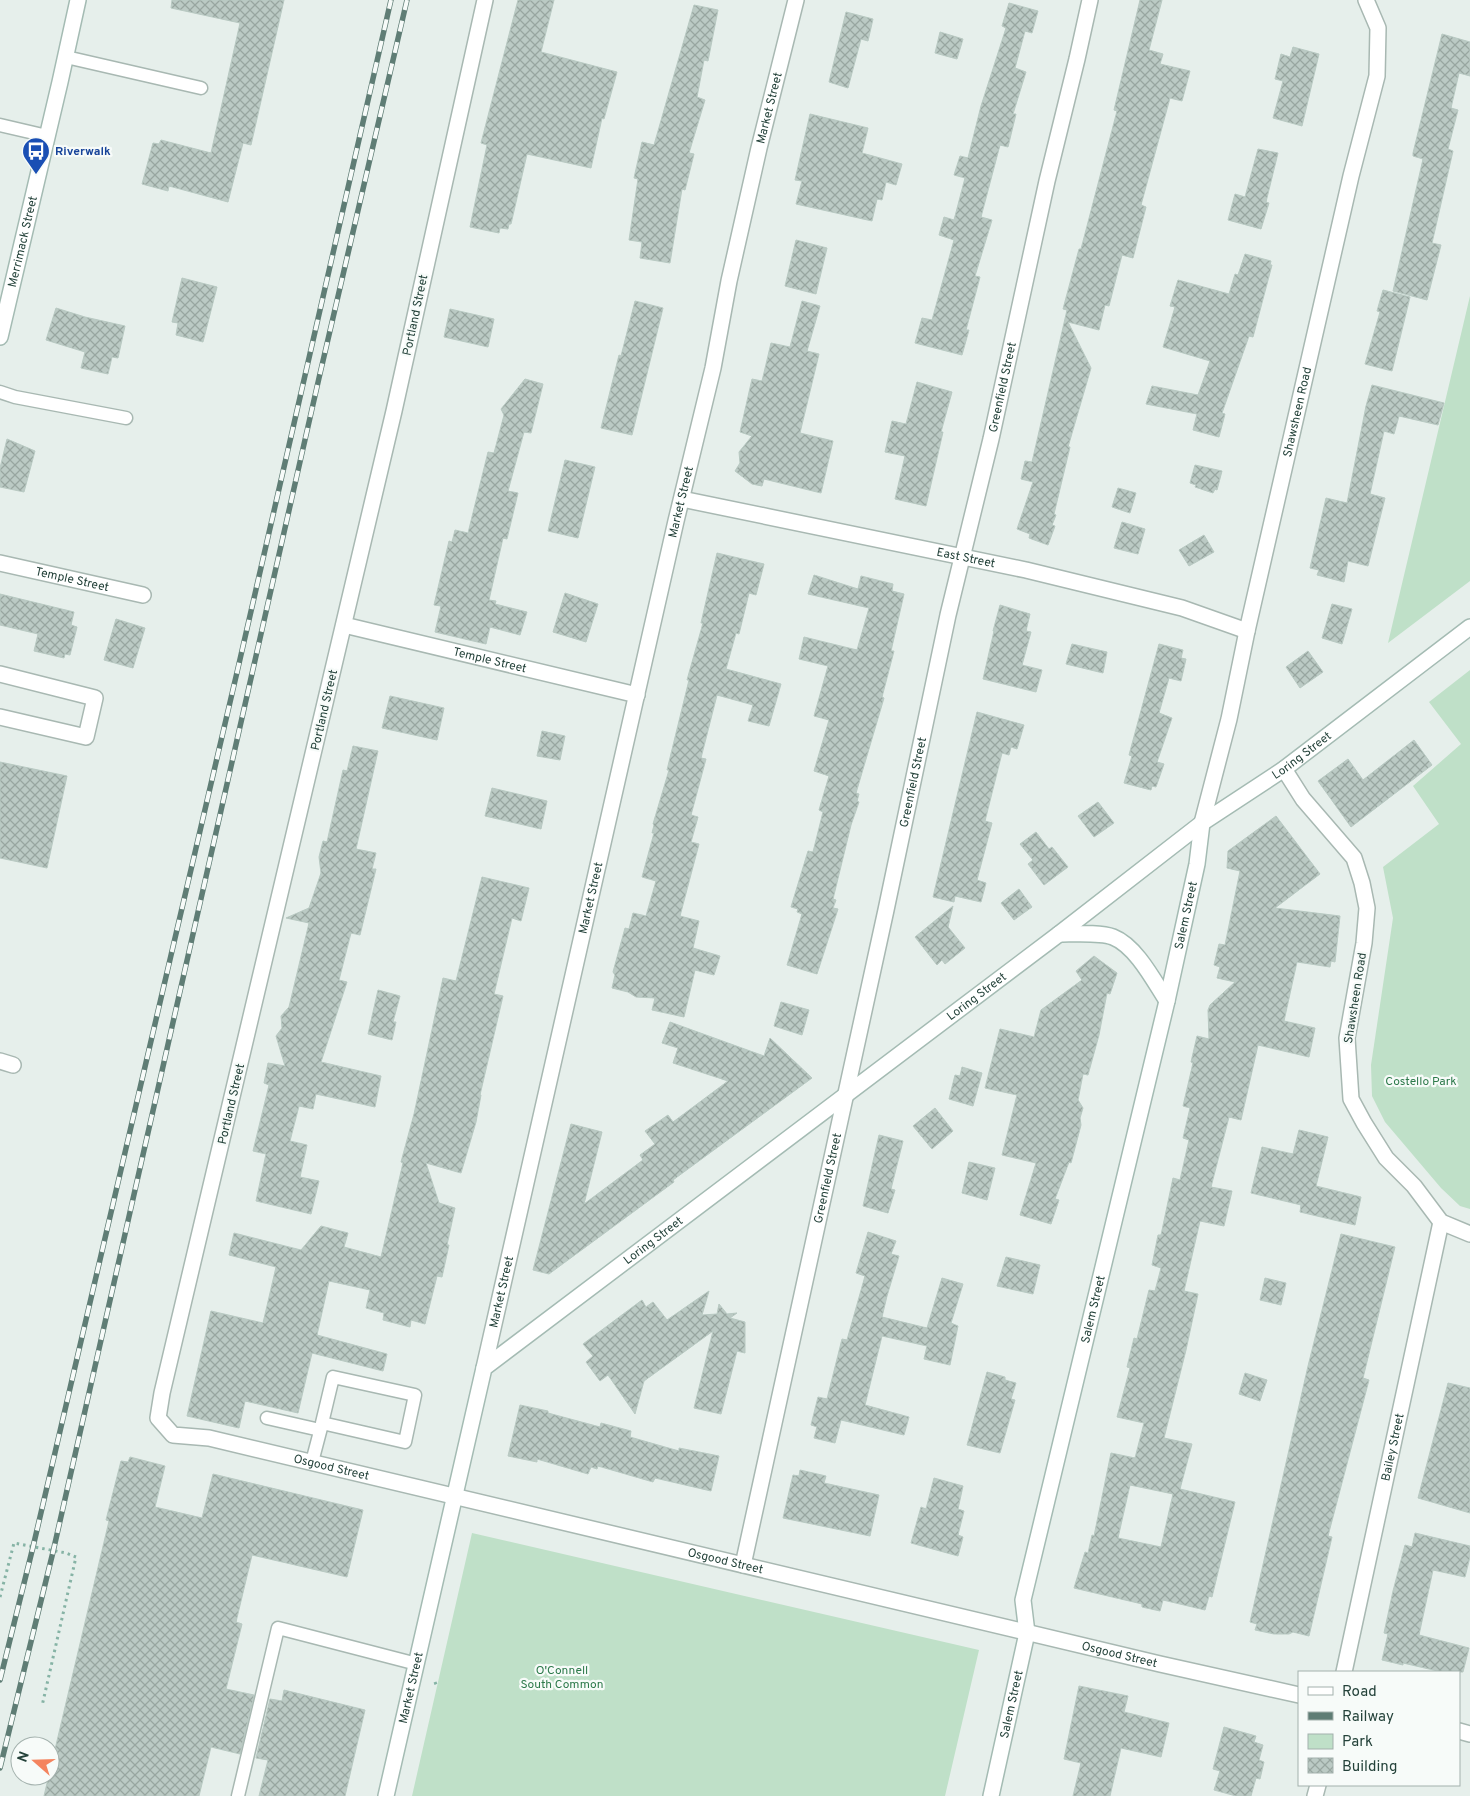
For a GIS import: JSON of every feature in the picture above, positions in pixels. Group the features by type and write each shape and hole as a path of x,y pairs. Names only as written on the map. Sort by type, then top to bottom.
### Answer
{"street":[{"name":"Merrimack Street","path":"0,337 4,305 47,136 78,0"},
{"name":"Portland Street","path":"158,1418 162,1393 394,411 485,0"},
{"name":"Market Street","path":"386,1796 713,368 729,281 796,0"},
{"name":"Greenfield Street","path":"743,1565 846,1095 948,615 992,439 1047,181 1090,0"},
{"name":"Shawsheen Road","path":"1202,823 1230,719 1247,631 1351,176 1377,76 1378,28 1366,0"},
{"name":"East Street","path":"682,499 1026,570 1182,608 1247,631"},
{"name":"Temple Street","path":"0,563 143,595"},
{"name":"Temple Street","path":"344,626 637,695"},
{"name":"Loring Street","path":"484,1368 1059,934 1202,823 1284,769 1470,627"},
{"path":"0,674 95,698 86,736 0,717"},
{"name":"Shawsheen Road","path":"1284,769 1303,799 1354,858 1362,883 1367,908 1364,942 1347,1038 1351,1099 1386,1158 1414,1186 1441,1222"},
{"name":"Salem Street","path":"991,1796 1027,1633 1023,1600 1167,1001 1197,864 1202,823"},
{"path":"1059,934 1088,934 1113,937 1127,946 1143,964 1167,1001"},
{"path":"1441,1222 1470,1234"},
{"name":"Bailey Street","path":"1344,1671 1441,1222"},
{"name":"Osgood Street","path":"158,1418 174,1435 209,1438 1027,1633 1298,1695"}],"lane":[{"path":"66,57 201,88"},
{"path":"0,125 47,136"},
{"path":"0,392 15,397 126,418"},
{"path":"267,1418 321,1427 405,1442 415,1395 332,1377 321,1427 312,1462"},
{"path":"238,1796 278,1628 416,1664"}],"path":[{"path":"0,1597 14,1543 66,1553 76,1557 42,1706"},
{"path":"435,1682 437,1687"}],"green space":[{"path":"1470,296 1470,581 1388,643"},
{"name":"Costello Park","path":"1470,670 1470,1209 1460,1206 1441,1188 1385,1122 1372,1096 1371,1065 1393,918 1383,867 1439,824 1413,786 1461,744 1429,702"},
{"name":"O'Connell South Common","path":"472,1533 979,1650 945,1796 412,1796"}],"building":[{"path":"172,0 284,0 251,145 243,143 228,202 169,186 168,191 142,184 153,143 159,144 161,140 211,153 240,23 171,8"},
{"path":"518,0 554,0 541,52 617,72 604,119 602,118 591,168 527,154 511,224 509,224 508,229 500,228 499,233 470,227 487,145 481,143"},
{"path":"1140,0 1162,0 1149,50 1163,54 1160,64 1190,71 1182,101 1170,98 1141,205 1146,207 1133,258 1122,255 1109,306 1105,305 1099,330 1068,322 1091,368 1068,447 1070,447 1054,514 1056,515 1052,525 1055,526 1048,545 1029,538 1030,534 1017,529 1033,482 1021,479 1025,461 1032,462 1067,310 1063,309 1079,249 1081,249 1117,111 1114,110"},
{"path":"1009,3 1038,11 1032,33 1025,31 1015,68 1026,72 1013,114 1016,114 1008,147 1000,145 981,217 992,220 975,276 980,277 966,330 969,330 962,355 915,343 922,318 932,320 954,240 939,235 944,217 954,220 965,178 954,175 960,156 968,158 981,106 1006,28 1002,26"},
{"path":"694,5 718,10 708,61 704,60 697,97 705,100 689,153 694,154 685,190 682,189 670,263 640,258 642,242 629,240 638,179 634,178 642,142 654,145"},
{"path":"846,12 873,19 868,41 861,39 848,88 829,82"},
{"path":"940,32 963,39 957,59 935,53"},
{"path":"1442,34 1470,42 1470,76 1459,73 1451,108 1458,110 1448,149 1453,151 1432,243 1441,245 1427,300 1393,291 1423,159 1413,156 1413,153"},
{"path":"1293,47 1319,54 1302,126 1273,118 1283,81 1275,79 1281,54 1290,57"},
{"path":"810,114 868,128 862,153 902,164 896,185 886,182 882,200 877,199 872,221 796,204 802,181 795,180"},
{"path":"1258,149 1278,153 1266,202 1269,203 1261,229 1228,220 1235,194 1245,197"},
{"path":"796,240 827,248 816,294 785,286"},
{"path":"1245,254 1271,261 1270,265 1272,265 1253,337 1249,336 1222,413 1225,414 1219,437 1193,430 1197,414 1146,404 1152,386 1198,395 1210,361 1163,347 1175,307 1170,306 1178,280 1229,294 1235,274 1238,275"},
{"path":"182,278 217,287 203,342 176,335 178,323 172,322"},
{"path":"1383,290 1410,297 1392,371 1365,364 1380,312 1377,311"},
{"path":"635,301 663,308 632,435 601,428"},
{"path":"802,301 820,306 807,351 819,354 800,433 833,441 821,493 764,479 762,486 752,484 735,471 740,463 739,452 752,436 740,432 752,379 762,381 771,343 790,347"},
{"path":"56,308 125,326 118,358 112,357 108,374 81,368 85,352 46,340"},
{"path":"450,309 494,319 488,347 444,337"},
{"path":"525,379 543,384 531,433 524,432 508,491 518,493 507,539 503,538 489,600 496,601 495,604 527,612 520,635 490,627 486,644 435,632 441,606 434,605 449,541 452,542 455,530 468,533 488,452 494,453 504,415 501,409"},
{"path":"917,382 952,392 941,432 943,432 926,506 895,499 905,456 885,452 892,421 906,424"},
{"path":"1372,385 1444,403 1438,425 1399,416 1394,434 1384,431 1370,494 1385,498 1368,566 1348,561 1344,582 1317,575 1319,570 1310,568 1326,498 1347,503 1366,406"},
{"path":"7,439 35,451 24,492 0,487 0,468"},
{"path":"565,460 595,467 578,538 548,531"},
{"path":"1195,465 1222,471 1217,490 1215,489 1213,493 1195,487 1196,485 1190,483"},
{"path":"1118,488 1136,493 1130,513 1112,507"},
{"path":"1122,522 1145,529 1138,554 1114,548"},
{"path":"1204,535 1214,552 1189,566 1179,550"},
{"path":"717,553 764,564 756,595 749,593 739,634 736,633 726,669 781,684 769,726 748,721 753,705 717,695 701,758 706,759 691,815 698,817 691,842 699,844 680,916 699,921 693,948 720,956 714,975 695,970 684,1017 652,1010 655,998 636,997 628,992 612,988 615,975 613,972 625,928 629,929 633,913 646,916 656,881 642,877 654,833 652,833 653,824 669,770 667,770 689,680 687,680 703,623 701,623"},
{"path":"814,575 858,589 861,576 893,584 892,591 904,594 891,651 894,651 882,697 884,698 856,793 859,794 857,801 859,802 851,825 833,899 836,900 833,908 838,909 817,974 787,965 802,914 797,912 798,909 791,907 808,851 813,852 823,812 819,810 829,776 814,771 829,720 814,716 828,666 799,659 804,637 857,650 869,608 808,594"},
{"path":"565,593 598,604 586,642 553,632"},
{"path":"0,594 74,612 71,625 77,627 70,655 65,654 64,658 34,651 38,634 0,625"},
{"path":"1332,604 1352,609 1342,644 1322,638"},
{"path":"1000,605 1030,614 1026,631 1031,632 1022,665 1042,670 1036,692 983,679"},
{"path":"116,619 145,628 133,668 104,660"},
{"path":"1072,644 1107,652 1103,673 1066,664"},
{"path":"1159,644 1183,650 1181,658 1186,659 1181,681 1169,678 1159,713 1172,718 1157,762 1164,764 1156,787 1152,786 1151,790 1124,783 1132,756 1129,755"},
{"path":"1308,651 1323,672 1300,688 1286,667"},
{"path":"390,696 444,708 437,740 382,728"},
{"path":"977,712 1024,725 1017,749 1011,747 1009,755 1002,753 985,821 992,823 977,880 986,883 981,902 955,896 954,902 933,897"},
{"path":"542,731 565,736 560,760 537,756"},
{"path":"1414,740 1432,765 1351,827 1318,781 1348,759 1363,780"},
{"path":"353,746 378,751 356,849 376,853 372,869 376,869 360,935 351,933 339,980 347,982 321,1062 381,1076 375,1107 316,1094 313,1109 299,1106 290,1141 307,1145 300,1177 319,1181 311,1214 256,1201 266,1154 253,1151 269,1085 264,1083 268,1063 285,1066 276,1036 282,1028 281,1016 289,1007 309,923 286,918 309,908 321,873 319,857 323,841 327,842 343,770 347,771"},
{"path":"0,762 67,776 47,868 0,858"},
{"path":"492,788 547,801 541,829 485,816"},
{"path":"1098,802 1114,823 1094,837 1078,816"},
{"path":"1276,816 1320,874 1275,908 1340,916 1335,962 1331,961 1330,967 1297,962 1284,1021 1315,1028 1309,1057 1258,1045 1241,1120 1229,1117 1211,1187 1232,1191 1224,1226 1200,1221 1184,1291 1198,1294 1164,1438 1192,1444 1180,1489 1235,1502 1212,1597 1209,1596 1205,1610 1163,1600 1160,1611 1142,1607 1142,1604 1074,1588 1085,1552 1088,1553 1092,1535 1094,1536 1111,1453 1135,1458 1144,1423 1117,1417 1130,1368 1127,1367 1134,1338 1137,1339 1149,1290 1155,1291 1161,1268 1152,1265 1158,1235 1161,1235 1173,1178 1180,1180 1189,1140 1183,1138 1190,1108 1183,1106 1197,1036 1209,1039 1208,1010 1210,1005 1235,982 1217,978 1220,967 1214,965 1219,944 1225,945 1240,871 1227,868 1228,851","holes":["1130,1485 1173,1494 1161,1547 1118,1538"]},
{"path":"1036,832 1049,849 1052,847 1068,867 1044,885 1028,864 1033,860 1020,844"},
{"path":"482,877 529,888 521,921 512,918 494,994 503,996 480,1095 476,1122 461,1173 426,1163 439,1203 455,1208 442,1277 437,1276 425,1324 411,1320 410,1327 383,1320 384,1313 366,1308 370,1290 329,1281 317,1335 387,1354 383,1371 312,1353 298,1413 245,1401 239,1428 187,1416 211,1311 263,1323 276,1267 229,1255 234,1233 301,1250 321,1226 348,1233 344,1247 381,1257 443,978 456,981"},
{"path":"1019,889 1032,907 1014,920 1001,903"},
{"path":"953,906 948,927 965,948 945,964 942,960 937,965 915,937"},
{"path":"1094,956 1117,973 1110,994 1107,993 1099,1035 1088,1075 1083,1074 1078,1100 1083,1108 1080,1118 1081,1125 1071,1163 1069,1162 1055,1199 1059,1200 1051,1224 1020,1215 1036,1163 1002,1155 1017,1095 985,1088 1000,1029 1034,1037 1041,1010 1082,980 1076,971"},
{"path":"378,990 400,996 393,1022 396,1022 392,1040 368,1034"},
{"path":"781,1002 809,1010 802,1035 774,1026"},
{"path":"670,1022 764,1056 770,1038 812,1078 549,1274 533,1270 571,1124 602,1132 584,1204 643,1160 640,1155 655,1144 645,1131 668,1115 673,1122 728,1081 673,1063 678,1048 662,1043"},
{"path":"962,1067 982,1073 973,1106 949,1099 955,1075 960,1076"},
{"path":"935,1108 953,1131 932,1149 913,1126"},
{"path":"1299,1130 1328,1137 1316,1186 1361,1197 1355,1225 1300,1212 1301,1205 1251,1193 1262,1147 1293,1154"},
{"path":"879,1135 903,1141 891,1189 895,1190 888,1213 863,1206"},
{"path":"969,1162 995,1168 987,1200 962,1193"},
{"path":"868,1232 896,1241 891,1254 899,1256 882,1317 927,1328 942,1278 963,1284 951,1323 958,1326 950,1365 924,1359 927,1346 882,1336 865,1405 909,1417 904,1435 841,1420 835,1443 814,1438 817,1427 811,1425 818,1397 827,1399 842,1339 847,1340 865,1276 856,1273"},
{"path":"1341,1234 1395,1247 1363,1378 1369,1380 1328,1536 1332,1537 1309,1636 1293,1632 1289,1634 1274,1634 1255,1630 1257,1624 1250,1622 1308,1366"},
{"path":"1006,1257 1040,1265 1033,1294 997,1286"},
{"path":"1265,1278 1286,1283 1281,1305 1260,1300"},
{"path":"709,1291 702,1315 717,1314 719,1304 727,1314 737,1313 730,1318 745,1322 745,1353 737,1351 721,1414 694,1408 713,1331 644,1381 635,1414 608,1375 600,1381 586,1362 593,1356 583,1344 642,1300 646,1307 653,1302 667,1320"},
{"path":"987,1372 1005,1377 1005,1380 1016,1383 1011,1399 1015,1400 1000,1453 967,1445"},
{"path":"1245,1373 1267,1380 1260,1401 1239,1394"},
{"path":"1448,1383 1470,1388 1470,1513 1418,1498"},
{"path":"520,1405 548,1411 548,1413 600,1427 601,1423 631,1431 630,1437 679,1451 679,1448 719,1456 711,1491 655,1478 653,1482 598,1466 597,1469 591,1467 588,1474 537,1459 537,1462 508,1456"},
{"path":"130,1457 165,1466 155,1507 202,1518 213,1474 363,1510 347,1577 252,1555 236,1622 242,1624 226,1689 254,1695 240,1754 211,1747 199,1796 44,1796 46,1786 60,1786 60,1736 58,1736 109,1521 106,1520 121,1461 128,1462"},
{"path":"800,1470 826,1476 824,1483 879,1495 870,1536 783,1518 793,1475 799,1476"},
{"path":"934,1478 963,1486 958,1509 964,1511 958,1535 963,1537 958,1556 911,1543 921,1507 926,1509"},
{"path":"1415,1533 1470,1546 1470,1557 1465,1577 1433,1570 1419,1635 1469,1648 1463,1672 1438,1671 1382,1660 1388,1634 1384,1633 1405,1545 1412,1547"},
{"path":"1079,1686 1128,1696 1124,1712 1169,1723 1161,1757 1121,1748 1110,1796 1073,1796 1081,1763 1064,1759"},
{"path":"284,1690 365,1710 345,1796 259,1796 268,1760 256,1758 270,1699 282,1701"},
{"path":"1224,1727 1256,1736 1254,1742 1263,1745 1259,1760 1264,1762 1260,1779 1256,1778 1251,1796 1236,1796 1214,1790 1220,1771 1213,1769"}],"railway":[{"path":"0,1680 33,1547 238,668 391,0"},
{"path":"0,1768 53,1552 319,378 407,0"}],"place":[{"name":"Riverwalk","path":"36,175"}]}
